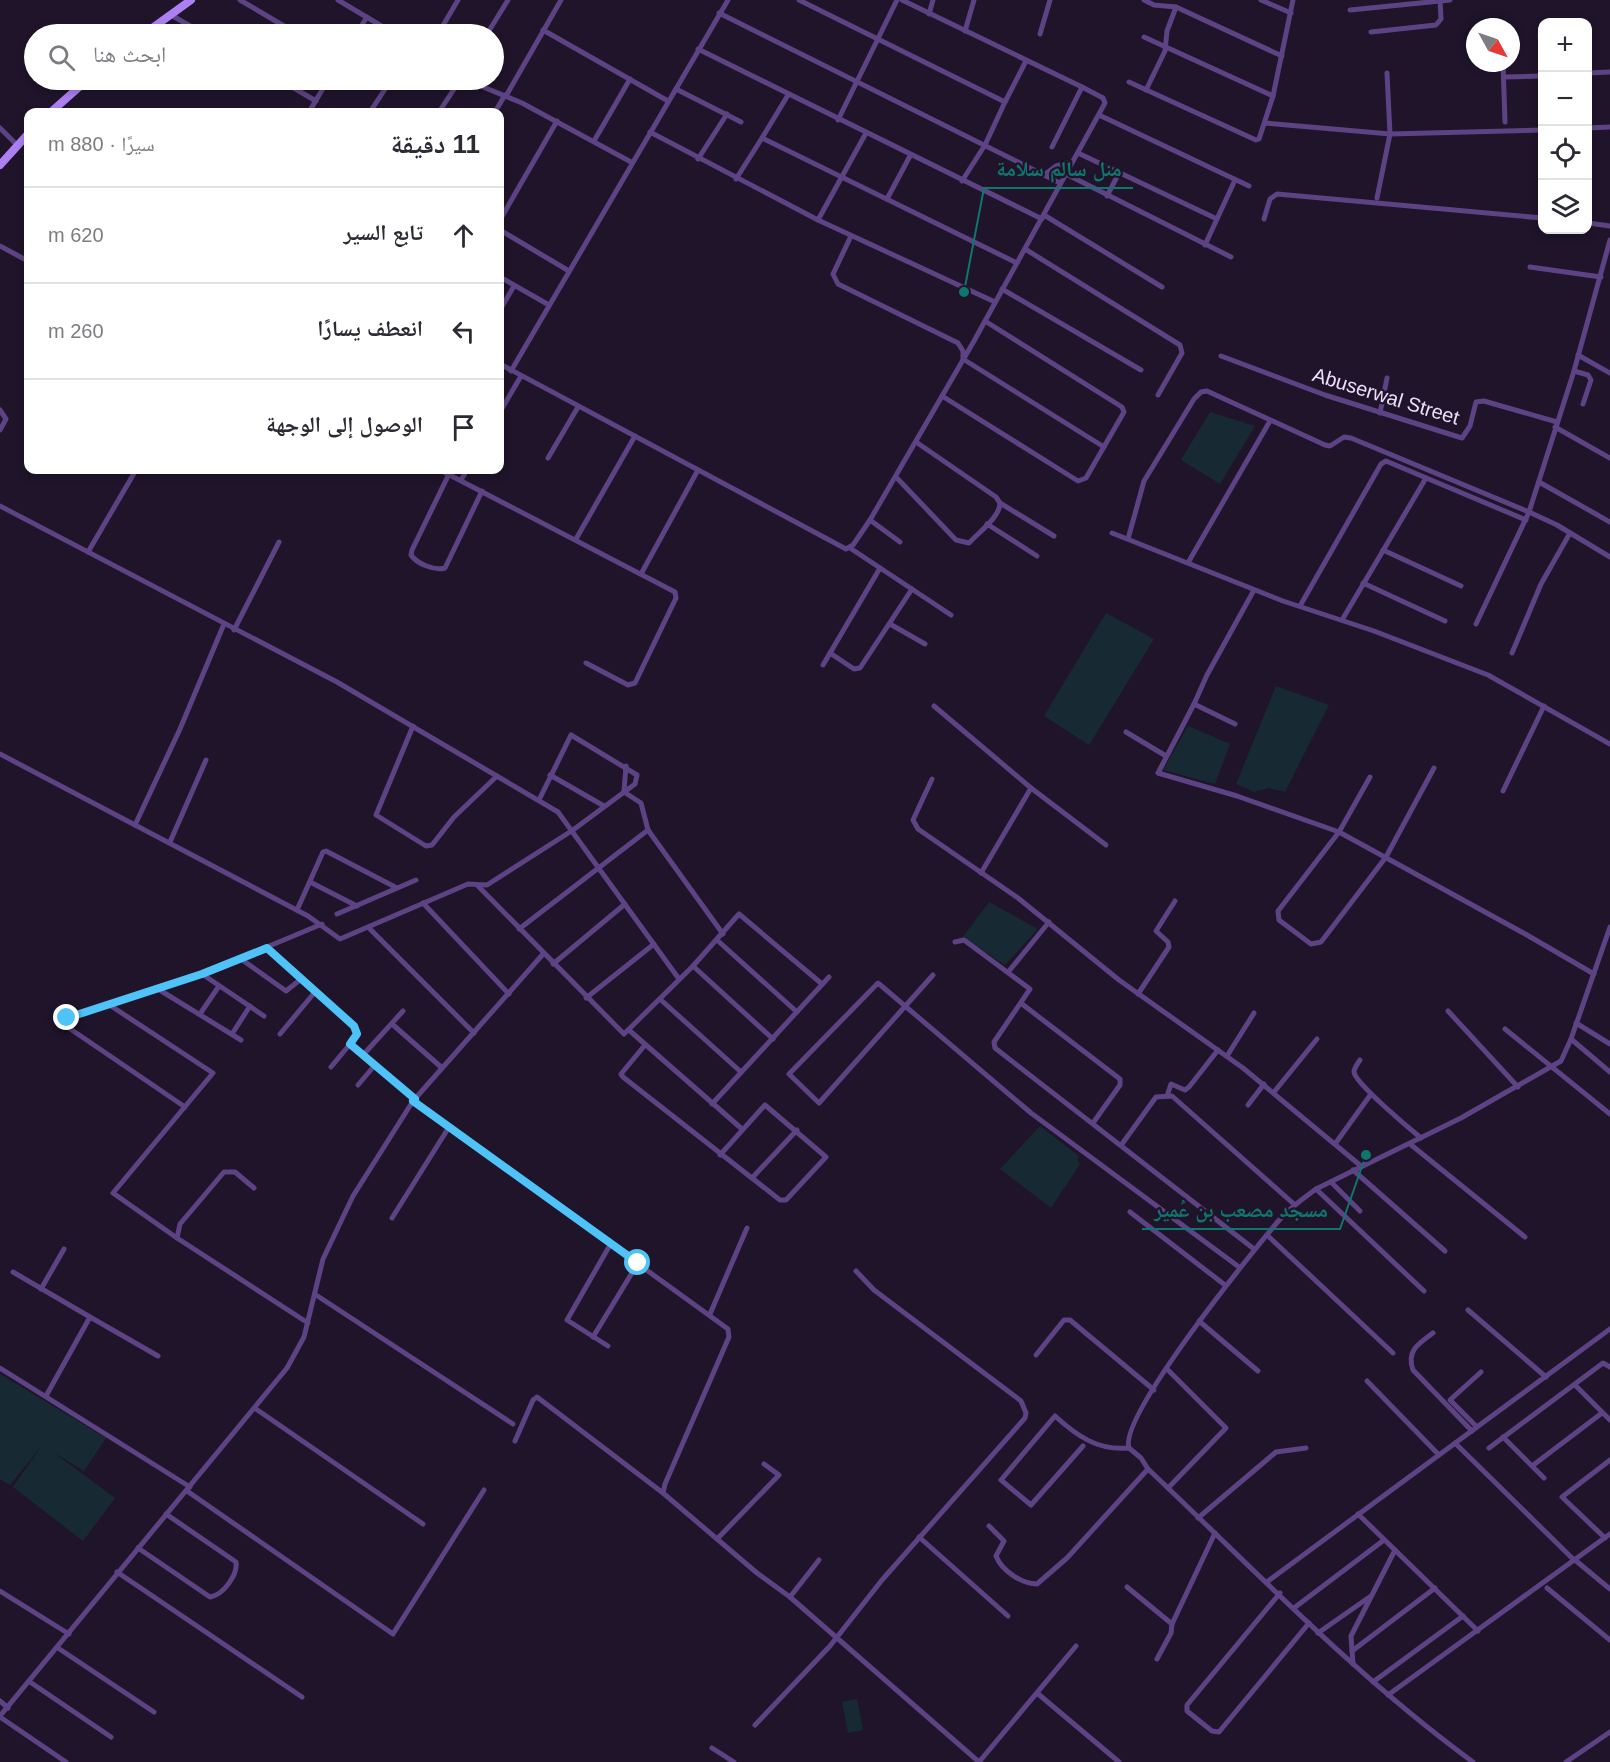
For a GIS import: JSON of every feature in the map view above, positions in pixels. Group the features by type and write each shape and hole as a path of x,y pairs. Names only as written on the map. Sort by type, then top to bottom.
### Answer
{"street":[{"path":"158,24 191,0"},
{"path":"240,0 281,24"},
{"path":"338,0 379,24"},
{"path":"444,24 458,0"},
{"path":"493,24 508,0"},
{"path":"498,108 561,0"},
{"path":"512,371 631,162 728,0"},
{"path":"799,0 1005,102"},
{"path":"838,120 899,0 1082,87 1104,100 1099,115 985,321 896,477 850,548"},
{"path":"929,14 933,0"},
{"path":"965,31 974,0"},
{"path":"1040,34 1050,0"},
{"path":"1144,0 1154,5 1176,7 1282,56"},
{"path":"1262,0 1291,13"},
{"path":"1129,82 1256,140 1262,136 1273,96 1293,0"},
{"path":"1350,10 1450,0"},
{"path":"1371,32 1436,25 1441,19 1440,1"},
{"path":"1146,90 1166,48 1167,31 1176,7"},
{"path":"719,13 1060,183"},
{"path":"171,15 187,24"},
{"path":"362,24 367,17"},
{"path":"543,30 668,101"},
{"path":"1144,37 1273,96"},
{"path":"698,49 910,156 1043,217 1162,287"},
{"path":"962,181 985,145 1026,61"},
{"path":"1503,72 1505,122"},
{"path":"1592,73 1610,72"},
{"path":"1377,198 1390,134 1387,73"},
{"path":"1503,77 1538,75"},
{"path":"594,141 630,79"},
{"path":"1052,147 1082,87"},
{"path":"676,89 741,122"},
{"path":"56,108 76,90"},
{"path":"297,90 316,101"},
{"path":"312,108 322,90"},
{"path":"373,108 384,90"},
{"path":"442,108 453,90"},
{"path":"491,90 557,121 631,162"},
{"path":"736,178 788,95"},
{"path":"698,159 727,114"},
{"path":"1099,115 1249,186"},
{"path":"504,213 557,121"},
{"path":"1265,123 1390,134 1538,130"},
{"path":"1592,128 1610,127"},
{"path":"0,128 17,145"},
{"path":"650,132 818,220 995,302"},
{"path":"818,220 866,133"},
{"path":"0,165 24,138"},
{"path":"762,138 1017,262"},
{"path":"1078,153 1217,219"},
{"path":"887,199 910,156"},
{"path":"1044,175 1056,166 1072,162"},
{"path":"1066,174 1231,257"},
{"path":"1107,196 1119,174"},
{"path":"1206,245 1235,180"},
{"path":"1264,219 1270,199 1277,194 1538,218"},
{"path":"1592,224 1610,226"},
{"path":"504,232 569,271"},
{"path":"851,236 833,274 834,281 958,343 963,351 963,359"},
{"path":"1476,624 1529,512 1574,371 1610,240"},
{"path":"0,256 2,248 24,259"},
{"path":"1025,249 1180,345 1182,353 1158,395"},
{"path":"1530,267 1601,277"},
{"path":"504,280 549,305"},
{"path":"504,303 514,286"},
{"path":"1002,289 1141,370"},
{"path":"942,396 1078,481 1086,478 1104,447 1124,412 1122,407 985,321"},
{"path":"1578,355 1610,373"},
{"name":"Abuserwal Street","path":"1221,356 1380,413 1462,438 1470,426 1476,402 1484,401 1556,425"},
{"path":"963,359 1104,447"},
{"path":"504,366 850,548 951,615"},
{"path":"1574,371 1588,375 1591,380 1583,404"},
{"path":"504,405 521,376"},
{"path":"1380,413 1387,378"},
{"path":"1128,539 1144,481 1198,394 1207,391 1330,446 1344,437 1351,438 1529,512 1610,557"},
{"path":"548,459 578,407"},
{"path":"0,410 6,419 0,430"},
{"path":"1189,561 1270,421"},
{"path":"1556,425 1610,458"},
{"path":"576,539 635,436"},
{"path":"916,442 996,497 1000,503 1054,536"},
{"path":"1300,606 1381,464 1391,462 1526,520"},
{"path":"641,574 698,470"},
{"path":"88,552 134,474"},
{"path":"482,491 445,568 436,569 416,561 411,555 412,550 449,474 576,539 677,595 635,683 628,685 586,663"},
{"path":"461,480 465,474"},
{"path":"896,477 956,540 969,543 1000,509 1000,503"},
{"path":"1342,620 1426,478"},
{"path":"1539,482 1610,522"},
{"path":"0,506 337,682 539,800 562,816 597,868 679,979"},
{"path":"870,520 900,542"},
{"path":"987,524 1036,556"},
{"path":"1112,533 1189,561 1254,590 1342,620 1488,675 1610,744"},
{"path":"1512,653 1541,584 1570,533"},
{"path":"234,630 279,542"},
{"path":"1383,550 1461,586"},
{"path":"823,665 880,568"},
{"path":"1364,583 1445,621"},
{"path":"830,653 855,669 860,668 912,589"},
{"path":"1254,590 1157,771 1160,775 1237,796 1339,832 1594,974"},
{"path":"135,825 180,729 224,624"},
{"path":"890,624 925,644"},
{"path":"1194,704 1235,724"},
{"path":"934,706 1031,788 1106,845"},
{"path":"1503,791 1544,706"},
{"path":"413,726 376,812 379,817 426,846 432,845 454,817 497,776"},
{"path":"1126,732 1166,756"},
{"path":"0,754 297,910 322,924 340,939 468,884 487,885 573,830 635,784 637,775 626,766 573,735 568,737 539,800"},
{"path":"170,842 207,760"},
{"path":"624,792 626,766"},
{"path":"1370,777 1339,832 1278,911 1280,920 1311,944 1321,942 1386,857 1434,768"},
{"path":"550,775 604,806"},
{"path":"932,779 917,811 914,825 1049,922 1138,994 1264,1084 1360,1167"},
{"path":"981,873 1031,788"},
{"path":"624,792 641,803 648,830 723,934"},
{"path":"519,929 648,830"},
{"path":"297,910 322,852 326,851 397,888"},
{"path":"337,914 416,880"},
{"path":"310,882 357,906"},
{"path":"478,886 622,1033 627,1034 630,1031 723,934 739,914 822,984"},
{"path":"1138,994 1168,947 1168,942 1156,931 1175,901"},
{"path":"423,903 508,994"},
{"path":"554,964 625,904"},
{"path":"1009,971 1049,922"},
{"path":"185,1107 63,1022 67,1018 202,974 322,924"},
{"path":"369,927 474,1033"},
{"path":"1126,1446 1129,1432 1199,1321 1239,1267 1294,1205 1316,1189 1410,1144 1554,1067 1566,1054 1610,927"},
{"path":"717,940 797,1012"},
{"path":"955,942 964,940 1009,971 1030,989 993,1045 1039,1084 1122,1144 1254,1249"},
{"path":"586,998 654,944"},
{"path":"267,948 356,1029 357,1034 331,1067"},
{"path":"66,1762 0,1717 287,1368 297,1352 308,1323 316,1295 318,1274 334,1233 353,1196 414,1100 544,953"},
{"path":"241,958 286,991 301,979"},
{"path":"693,966 773,1039"},
{"path":"202,974 264,1016"},
{"path":"933,975 905,1006 819,1103 789,1074 878,982 905,1006 1031,1113 1239,1267"},
{"path":"712,1104 829,977"},
{"path":"200,1014 219,986"},
{"path":"158,989 241,1040"},
{"path":"280,1034 315,992"},
{"path":"660,999 741,1072"},
{"path":"1022,1004 1120,1080 1120,1085 1093,1123"},
{"path":"108,1005 213,1071 212,1077 113,1193 177,1238 308,1323"},
{"path":"232,1034 250,1006"},
{"path":"363,1055 403,1011"},
{"path":"1448,1011 1518,1087"},
{"path":"1227,1056 1254,1013"},
{"path":"1576,1023 1610,1044"},
{"path":"392,1024 441,1067"},
{"path":"1505,1029 1610,1114"},
{"path":"630,1031 742,1129"},
{"path":"1274,1092 1317,1039"},
{"path":"1571,1039 1610,1072"},
{"path":"350,1044 449,1127 728,1329 729,1337 663,1493"},
{"path":"645,1045 621,1074 720,1155 780,1200 786,1200 826,1157 765,1105 720,1155"},
{"path":"1167,1095 1171,1084 1185,1089 1189,1087 1218,1050"},
{"path":"1360,1060 1354,1073 1371,1094 1421,1138"},
{"path":"358,1085 375,1065"},
{"path":"1248,1105 1264,1084"},
{"path":"1335,1144 1371,1094"},
{"path":"1122,1144 1156,1097 1167,1095 1179,1100 1294,1205"},
{"path":"392,1218 449,1127"},
{"path":"752,1178 797,1130"},
{"path":"1410,1144 1525,1237"},
{"path":"1353,1170 1445,1251"},
{"path":"177,1238 180,1224 224,1172 235,1172 255,1188"},
{"path":"1331,1182 1360,1211"},
{"path":"1316,1189 1424,1291"},
{"path":"1130,1212 1225,1285"},
{"path":"710,1314 747,1228"},
{"path":"1267,1235 1393,1353"},
{"path":"608,1346 567,1320 610,1245"},
{"path":"41,1288 64,1249"},
{"path":"593,1337 638,1263"},
{"path":"755,1725 834,1638 919,1537 1025,1418 1026,1408 874,1290 856,1271"},
{"path":"13,1272 158,1356"},
{"path":"316,1295 513,1424"},
{"path":"1468,1310 1546,1377"},
{"path":"46,1396 90,1317"},
{"path":"1036,1355 1064,1320 1070,1320 1154,1390"},
{"path":"1199,1321 1258,1371"},
{"path":"1268,1581 1610,1329"},
{"path":"1433,1333 1416,1345 1412,1352 1410,1358 1413,1370 1474,1429"},
{"path":"1489,1448 1603,1363 1610,1366"},
{"path":"0,1368 188,1489 393,1634 484,1491"},
{"path":"1167,1369 1226,1428 1168,1488"},
{"path":"1474,1429 1450,1400 1481,1372"},
{"path":"1367,1381 1439,1455"},
{"path":"1575,1385 1610,1420"},
{"path":"514,1441 533,1400 537,1397 663,1493 789,1597 979,1762 1076,1646"},
{"path":"256,1408 423,1524"},
{"path":"1532,1466 1602,1413"},
{"path":"1083,1446 1031,1505 1001,1480 1055,1416 1077,1436 1094,1444 1126,1446 1142,1458 1148,1469 1268,1581 1318,1633 1388,1695 1473,1762"},
{"path":"1503,1437 1544,1478"},
{"path":"1455,1443 1575,1560 1610,1589"},
{"path":"1198,1518 1276,1452 1306,1448"},
{"path":"1388,1695 1607,1536 1562,1497 1610,1460"},
{"path":"717,1539 779,1475 764,1464"},
{"path":"989,1526 1004,1541 996,1556 1001,1565 1026,1583 1037,1584 1067,1558 1148,1469"},
{"path":"138,1548 210,1597 220,1594 236,1569 236,1562 166,1514"},
{"path":"1358,1514 1478,1631"},
{"path":"1157,1659 1171,1633 1172,1624 1215,1533"},
{"path":"919,1537 1008,1616"},
{"path":"1294,1608 1384,1540"},
{"path":"1353,1664 1352,1636 1395,1550"},
{"path":"789,1597 819,1560"},
{"path":"117,1572 302,1696"},
{"path":"1127,1587 1172,1624"},
{"path":"1352,1651 1435,1588"},
{"path":"1547,1588 1610,1640"},
{"path":"0,1592 69,1634"},
{"path":"1280,1593 1187,1705 1188,1711 1212,1731 1219,1731 1309,1623"},
{"path":"1318,1633 1372,1595"},
{"path":"1373,1682 1463,1616"},
{"path":"58,1648 154,1712"},
{"path":"30,1682 111,1737"},
{"path":"1036,1693 1119,1762"},
{"path":"0,1701 8,1708"},
{"path":"1566,1762 1610,1732"},
{"path":"712,1748 734,1762"},
{"path":"720,1762 725,1756"}],"shaded area":[{"path":"1210,412 1255,426 1220,484 1181,460"},
{"path":"1106,613 1154,639 1089,745 1044,716"},
{"path":"1276,686 1329,705 1285,792 1269,788 1254,792 1236,784"},
{"path":"1188,726 1230,744 1215,784 1163,770"},
{"path":"989,902 1038,929 1005,965 963,937"},
{"path":"1040,1126 1079,1156 1077,1160 1080,1164 1051,1208 1000,1169"},
{"path":"0,1374 106,1438 84,1471 53,1452 115,1498 83,1541 13,1487 43,1444 10,1485 0,1479"},
{"path":"857,1699 863,1730 848,1733 842,1702"}],"place":[{"name":"منل سالم سلامة","path":"964,292"},
{"name":"مسجد مصعب بن عُمير","path":"1366,1155"}],"route":[{"path":"67,1018 202,974 267,948 354,1026 357,1034 350,1044 415,1099 413,1101 638,1263"}]}
